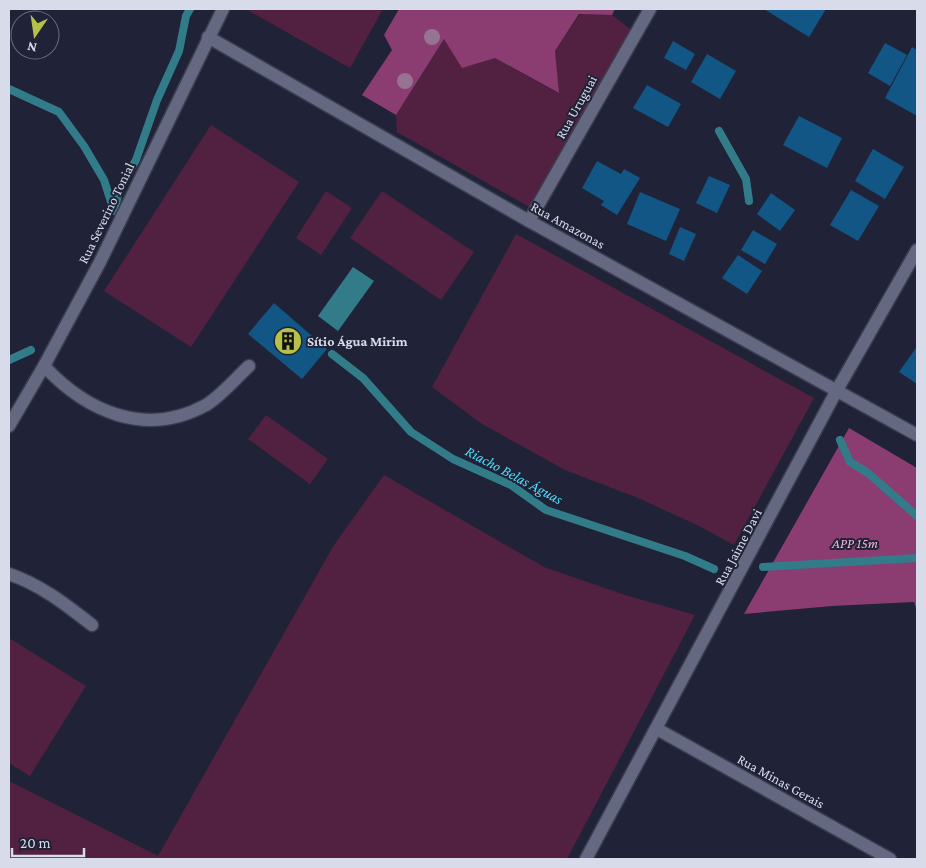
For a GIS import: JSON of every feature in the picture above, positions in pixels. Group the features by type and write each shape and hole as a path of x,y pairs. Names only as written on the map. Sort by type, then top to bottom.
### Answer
{"street":[{"name":"Rua Severino Tonial","path":"9,426 100,262 223,9"},
{"name":"Rua Uruguai","path":"529,221 650,9"},
{"name":"Rua Amazonas","path":"208,37 529,221 917,434"},
{"name":"Rua Jaime Davi","path":"586,859 838,390 917,250"},
{"path":"44,366 64,387 90,404 126,419 175,418 207,404 249,366"},
{"path":"9,574 26,580 53,594 92,625"},
{"name":"Rua Minas Gerais","path":"657,729 890,859"}],"shaded area":[{"path":"250,9 383,9 350,68 249,11"},
{"path":"580,14 612,15 638,35 542,214 397,132 396,115 444,39 495,58 558,93 555,51"},
{"path":"211,125 299,182 191,347 104,291"},
{"path":"326,191 352,208 321,255 296,238"},
{"path":"382,191 474,252 441,300 350,238"},
{"path":"516,234 814,398 734,545 697,525 638,498 565,470 482,424 432,387"},
{"path":"353,267 374,281 338,331 318,316"},
{"path":"266,415 328,459 310,484 248,439"},
{"path":"384,475 544,567 625,595 695,615 567,859 9,859 9,781 158,856 334,545"},
{"path":"9,638 86,686 30,776 9,763"}],"green space":[{"path":"399,9 615,9 612,15 579,14 555,51 559,93 495,58 462,68 444,39 396,115 362,95 392,50 384,35"},
{"name":"APP 15m","path":"849,428 917,468 917,611 914,602 832,606 744,614"}],"building":[{"path":"764,9 826,9 809,37"},
{"path":"673,41 695,54 686,70 664,58"},
{"path":"885,43 907,55 890,86 868,73"},
{"path":"912,47 917,50 917,116 885,98"},
{"path":"707,54 736,71 720,99 691,82"},
{"path":"647,85 681,104 668,127 633,108"},
{"path":"799,116 842,138 827,168 783,145"},
{"path":"873,149 904,167 885,199 855,181"},
{"path":"597,161 621,174 624,169 640,178 617,215 601,205 604,201 582,188"},
{"path":"709,176 730,185 717,213 696,203"},
{"path":"851,190 879,206 858,241 830,225"},
{"path":"640,192 680,209 666,241 627,224"},
{"path":"771,193 795,210 780,231 757,214"},
{"path":"680,227 696,234 684,261 669,254"},
{"path":"753,230 777,244 765,264 741,250"},
{"path":"738,255 762,271 747,294 722,278"},
{"name":"Sítio Água Mirim","path":"274,303 327,349 302,379 248,334"},
{"path":"917,349 917,384 899,372"}],"waterway":[{"path":"114,211 120,188 136,160 157,100 179,51 186,16 190,9"},
{"name":"Riacho Belas Águas","path":"9,89 59,112 84,146 104,180 114,211"},
{"path":"719,131 746,179 749,201"},
{"path":"9,360 31,350"},
{"name":"Riacho Belas Águas","path":"332,354 363,378 411,432 453,459 511,485 546,510 685,556 714,569"},
{"path":"840,440 850,462 868,473 917,516"},
{"name":"Riacho Belas Águas","path":"763,567 917,558"}],"place":[{"name":"Sítio Água Mirim","path":"288,341"}]}
